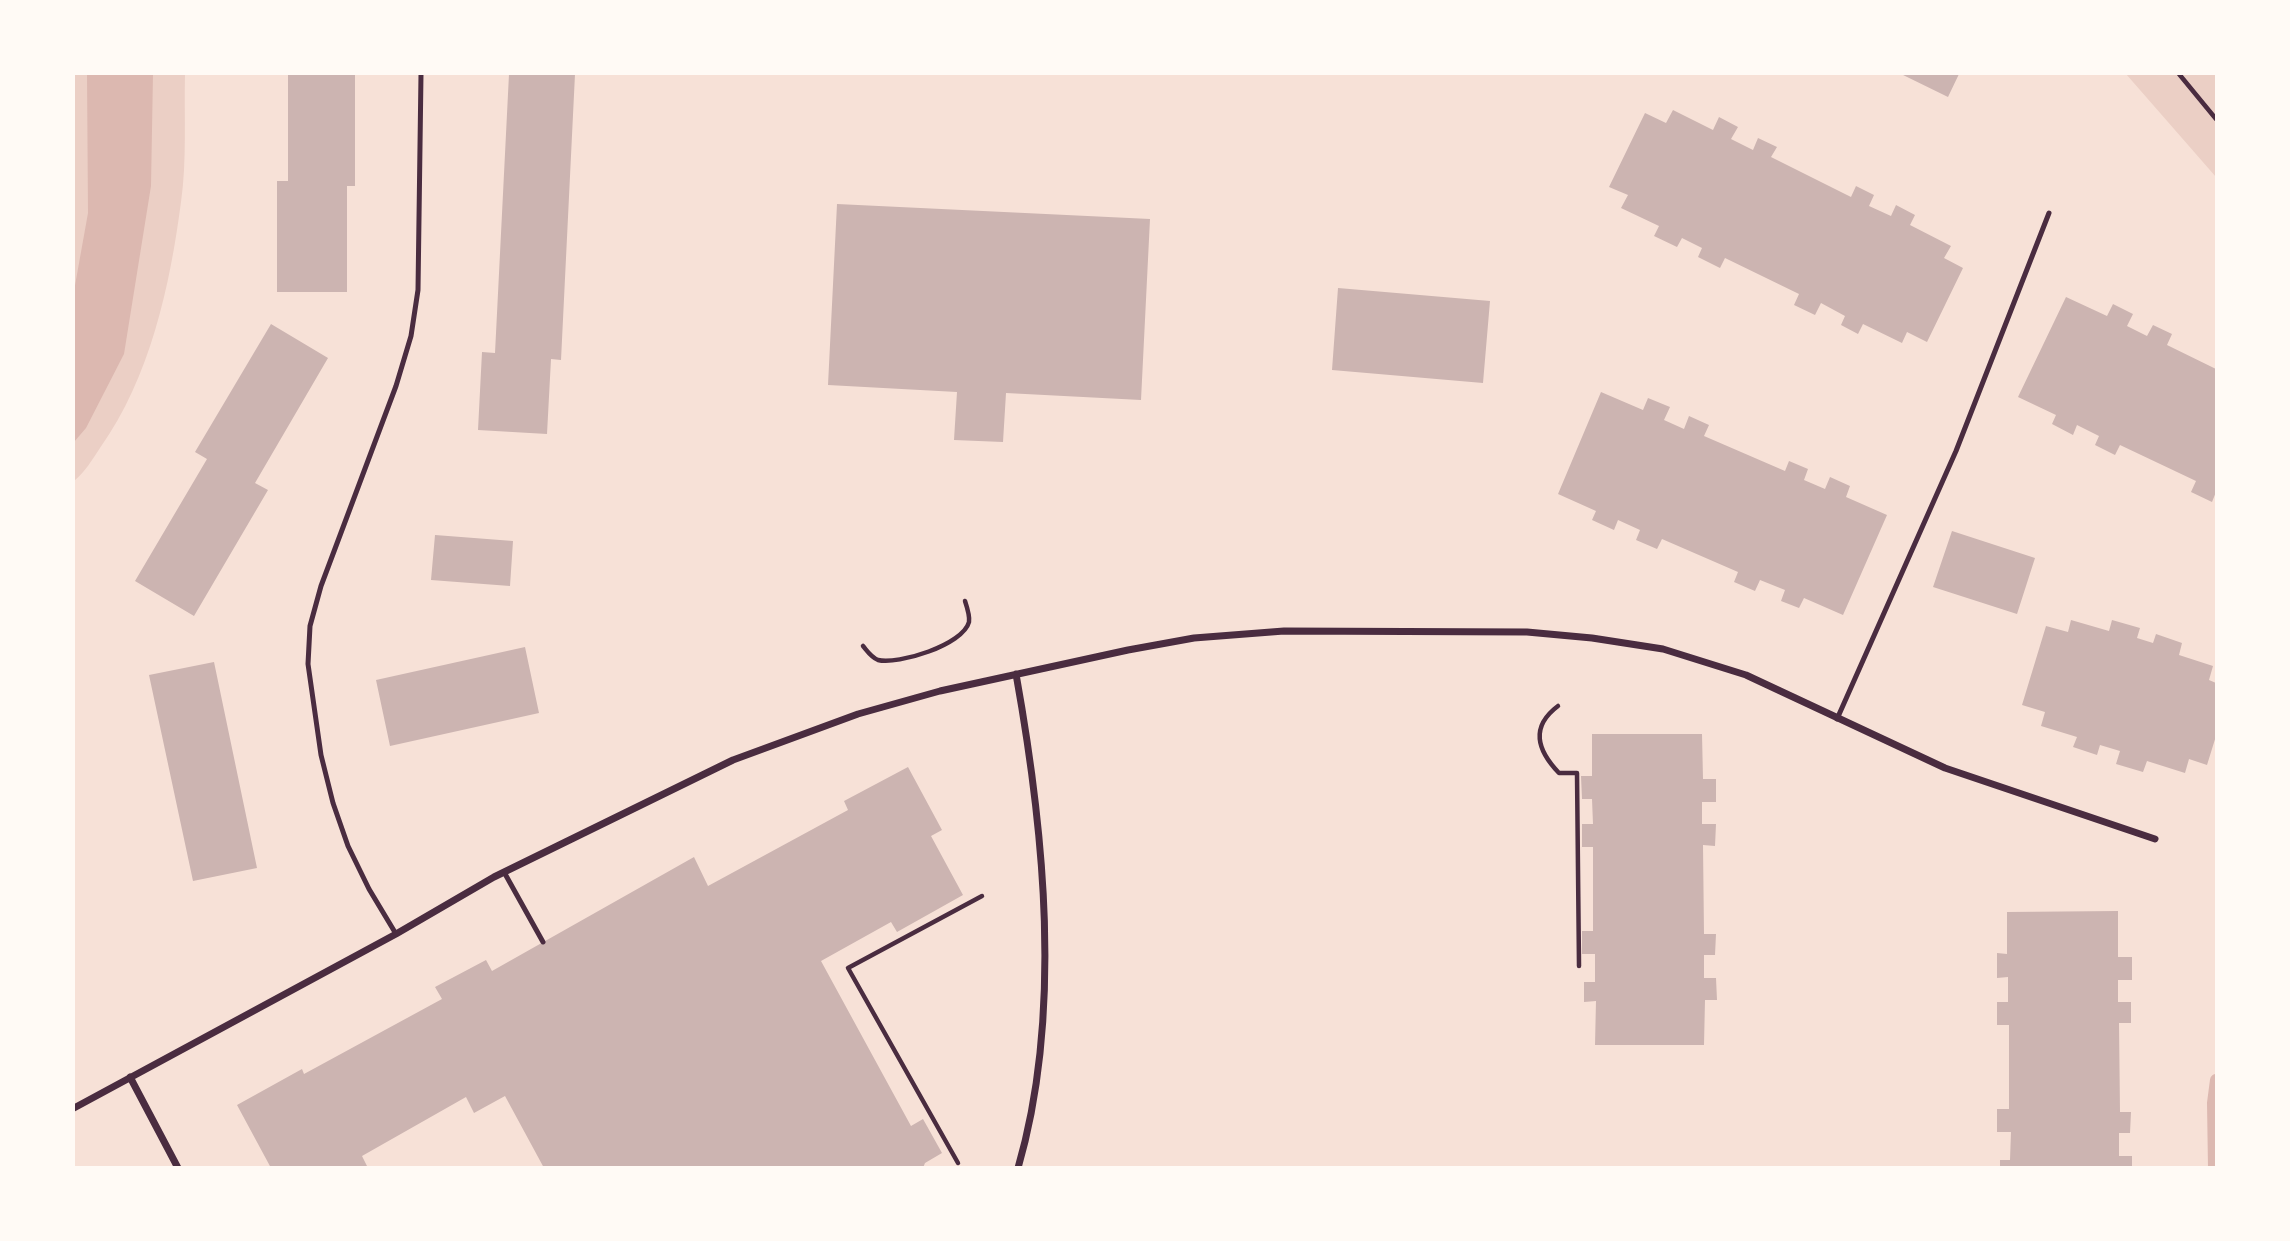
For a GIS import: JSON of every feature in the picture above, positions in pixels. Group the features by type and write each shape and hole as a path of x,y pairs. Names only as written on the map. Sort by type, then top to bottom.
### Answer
{"street":[{"path":"74,1108 396,934 504,872 733,760 858,714 940,691 1128,650 1217,636 1284,631 1527,632 1592,638 1663,649 1746,675 1945,768 2155,839"},
{"path":"1016,674 1035,789 1044,978 1036,1086 1018,1167"},
{"path":"130,1077 178,1167"}],"lane":[{"path":"396,934 369,889 348,846 333,803 321,755 308,664 310,626 321,586 396,386 411,336 418,290 421,74"},
{"path":"1837,719 1956,451 2049,213"},
{"path":"504,872 543,942"}],"path":[{"path":"2179,74 2217,119"},
{"path":"863,646 871,656 887,661 944,647 962,635 970,621 965,601"},
{"path":"1558,706 1548,714 1540,727 1540,744 1548,761 1559,773 1577,773 1579,966"},
{"path":"958,1163 848,968 982,896"}],"shaded area":[{"path":"74,74 185,74 183,186 164,298 145,362 132,392 88,466 74,481"},
{"path":"87,74 153,74 151,186 124,354 86,428 74,442 74,291 88,213"},
{"path":"2126,74 2216,74 2216,177"}],"building":[{"path":"288,74 355,74 355,186 347,186 347,292 277,292 277,181 288,181"},
{"path":"509,74 575,74 561,360 551,359 547,434 478,430 482,352 495,353"},
{"path":"1901,74 1959,74 1948,97"},
{"path":"1673,110 1713,130 1719,117 1738,127 1731,139 1753,150 1758,138 1777,147 1771,157 1851,197 1856,186 1874,195 1869,206 1891,216 1896,205 1915,215 1910,225 1951,246 1944,258 1963,268 1927,342 1907,332 1902,343 1863,324 1858,334 1841,325 1845,316 1821,303 1815,315 1794,305 1799,294 1725,258 1720,268 1698,257 1702,248 1682,238 1677,247 1654,236 1659,226 1621,208 1628,195 1609,187 1645,113 1666,123"},
{"path":"837,204 1150,219 1141,400 1006,393 1003,442 954,440 957,392 828,385"},
{"path":"1338,288 1490,301 1483,383 1332,370"},
{"path":"2066,297 2107,316 2113,304 2133,314 2127,326 2147,336 2153,325 2172,334 2167,345 2216,369 2216,492 2212,502 2191,492 2196,481 2120,445 2115,455 2095,445 2099,436 2077,425 2073,435 2052,424 2056,415 2018,397"},
{"path":"271,324 328,358 255,483 268,490 194,616 135,581 207,459 195,452"},
{"path":"1601,392 1643,410 1648,398 1670,407 1664,420 1684,429 1689,416 1709,425 1704,436 1785,471 1789,461 1808,469 1804,480 1825,489 1830,477 1850,486 1846,497 1887,515 1843,615 1804,598 1799,608 1781,601 1785,590 1760,580 1755,591 1734,582 1738,572 1662,539 1657,549 1636,540 1640,530 1618,520 1614,530 1592,520 1596,511 1558,494"},
{"path":"1952,531 2035,558 2017,614 1933,587"},
{"path":"435,535 513,541 510,586 431,580"},
{"path":"2071,620 2109,631 2112,620 2140,628 2137,638 2153,643 2156,634 2182,643 2179,655 2213,666 2209,680 2216,683 2216,736 2207,765 2189,759 2185,773 2147,761 2143,772 2116,764 2120,751 2100,745 2097,755 2073,747 2077,737 2041,726 2045,712 2022,705 2046,626 2068,632"},
{"path":"525,647 539,713 390,746 376,680"},
{"path":"214,662 257,868 193,881 149,675"},
{"path":"1592,734 1702,734 1703,779 1716,779 1716,802 1702,802 1702,824 1716,824 1715,846 1703,845 1704,934 1716,934 1715,955 1704,955 1704,978 1716,978 1717,1000 1705,1000 1704,1045 1595,1045 1596,1001 1584,1002 1584,982 1595,982 1595,954 1582,954 1582,931 1593,931 1593,847 1582,847 1582,824 1593,824 1592,799 1582,799 1581,776 1592,776"},
{"path":"908,767 942,830 931,836 963,895 897,932 891,922 821,961 911,1126 923,1119 942,1153 925,1163 923,1168 544,1168 505,1096 474,1113 466,1097 362,1156 368,1168 271,1168 237,1105 302,1069 304,1074 442,999 435,987 486,960 492,971 694,857 708,886 848,810 844,801"},
{"path":"2118,911 2118,957 2132,957 2132,980 2118,980 2118,1002 2131,1002 2131,1023 2119,1023 2120,1112 2131,1112 2130,1133 2119,1133 2119,1156 2132,1156 2132,1168 2000,1168 2000,1160 2010,1160 2011,1132 1997,1132 1997,1109 2009,1109 2009,1025 1997,1025 1997,1002 2008,1002 2008,977 1997,978 1997,953 2007,954 2007,912"}],"waterway":[{"path":"2214,1168 2213,1103 2216,1080"}]}
